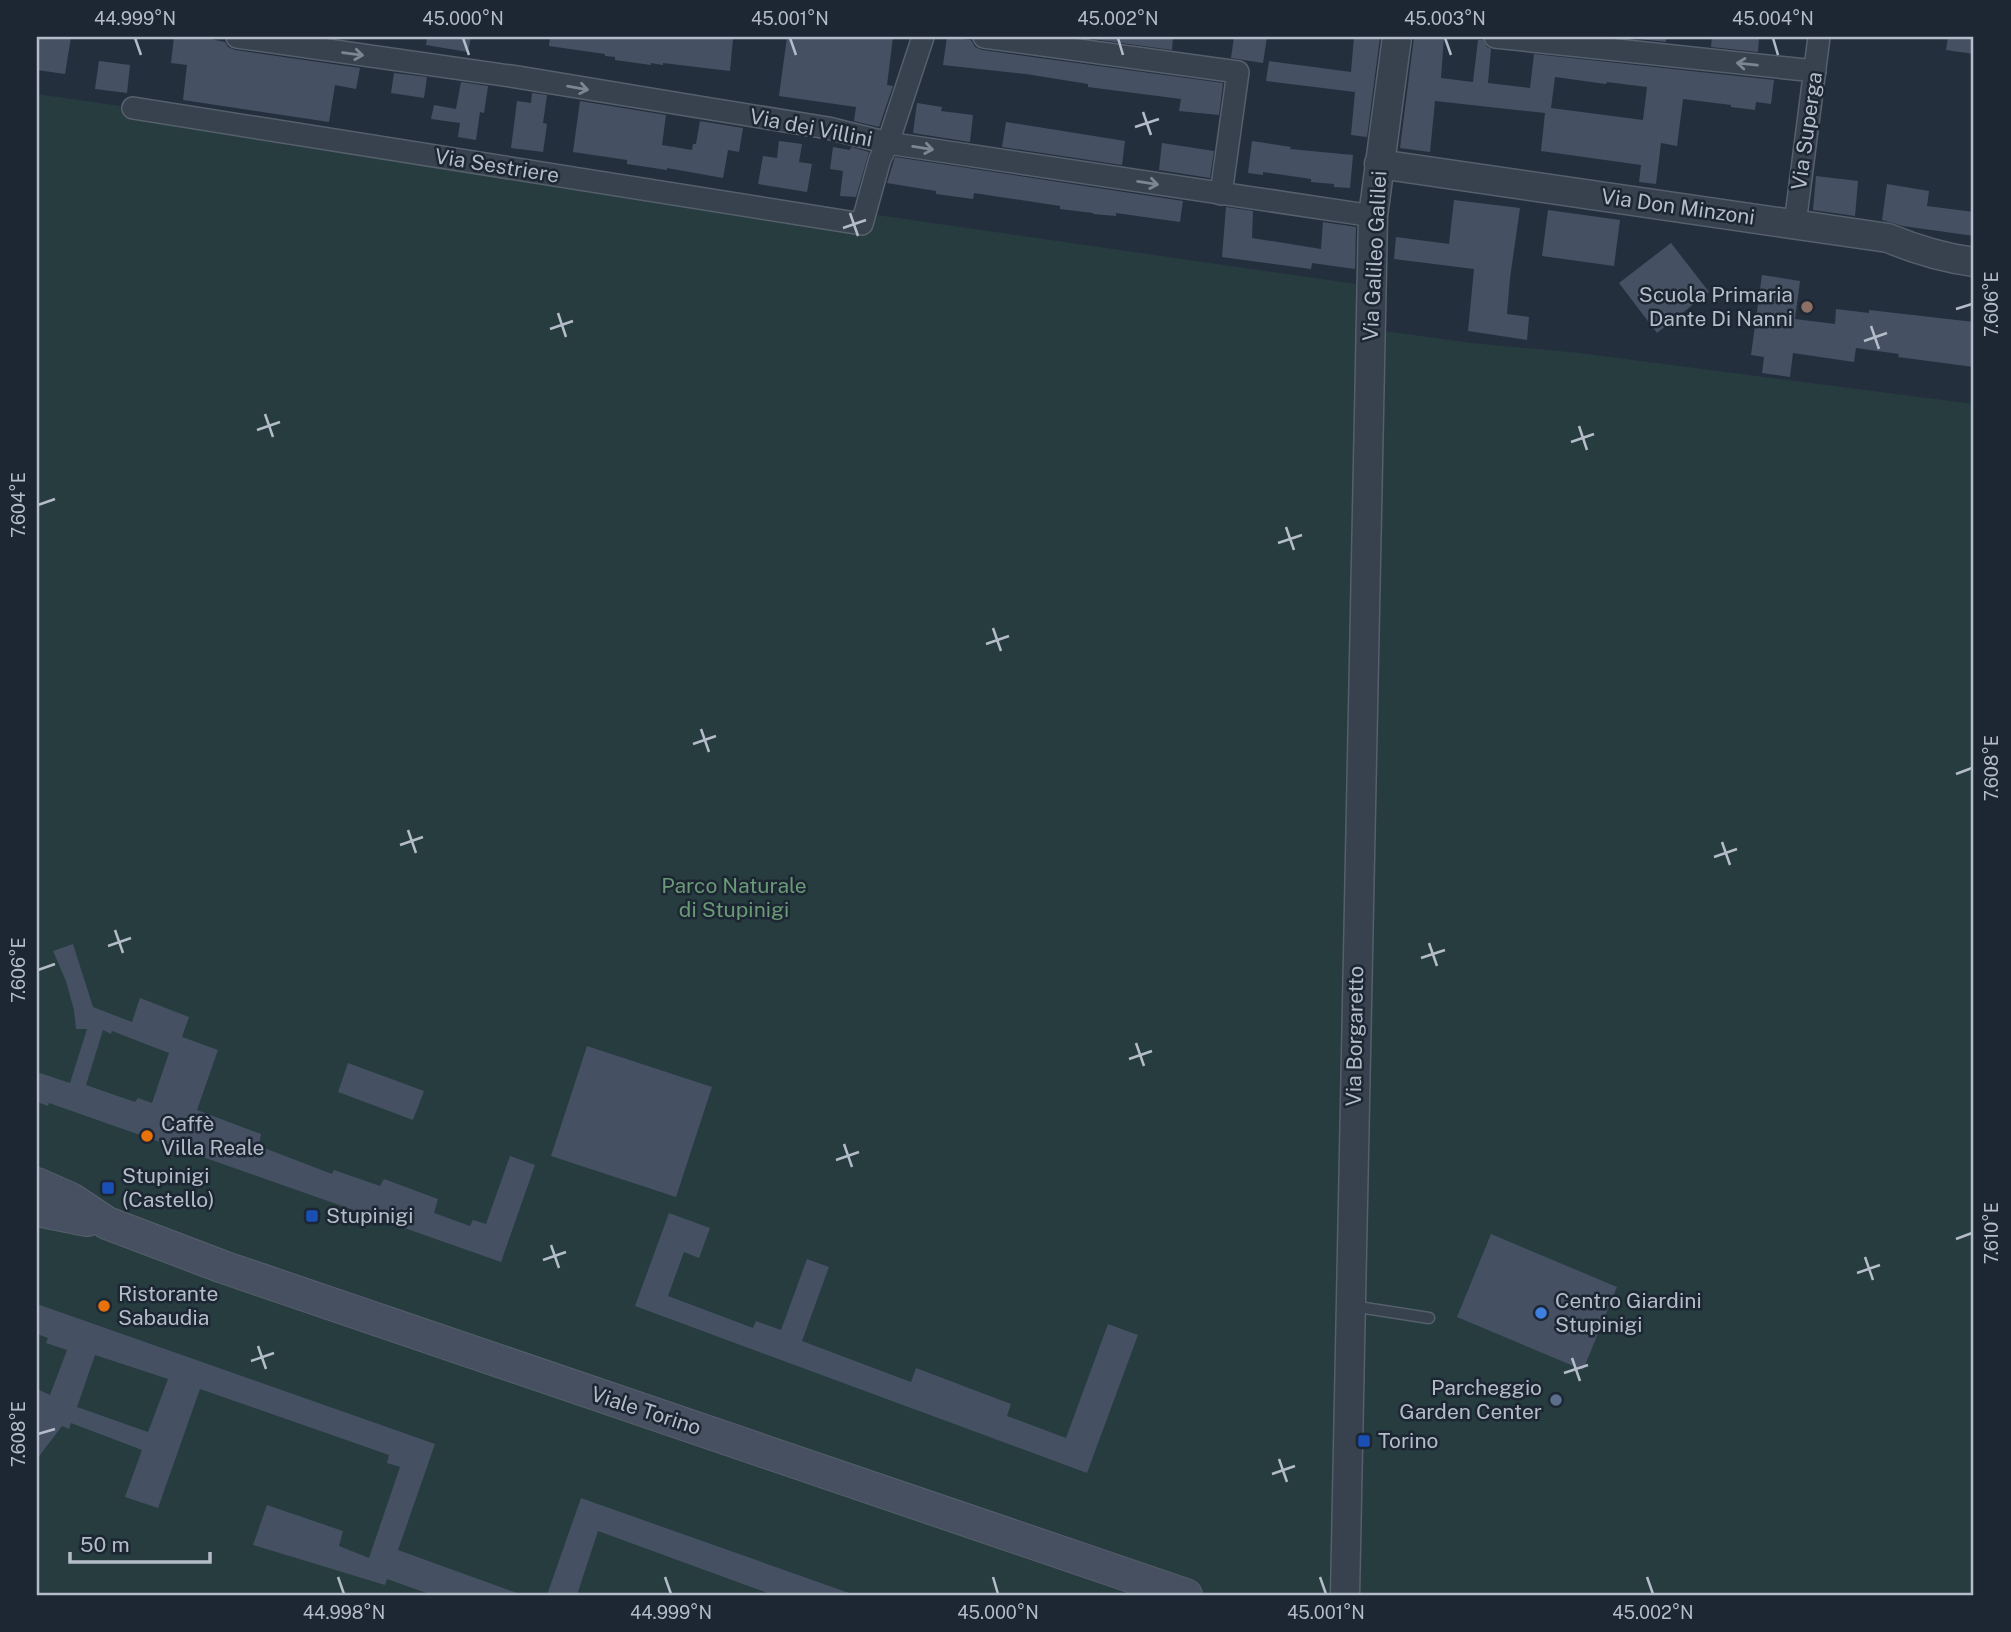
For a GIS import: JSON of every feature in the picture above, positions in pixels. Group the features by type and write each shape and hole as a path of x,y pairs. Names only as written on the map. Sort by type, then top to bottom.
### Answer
{"main road":[{"path":"37,1184 71,1199 107,1223"},
{"path":"37,1210 107,1223"},
{"name":"Viale Torino","path":"107,1223 514,1367 1186,1595"}],"street":[{"name":"Via dei Villini","path":"245,37 313,43 828,128 888,143 1373,216"},
{"path":"888,143 923,37"},
{"path":"984,37 1238,72 1221,194"},
{"name":"Via Galileo Galilei","path":"1366,477 1373,216 1397,37"},
{"path":"1495,37 1815,71"},
{"name":"Via Superga","path":"1795,225 1819,37"},
{"name":"Via Sestriere","path":"133,108 862,224 880,159 888,143"},
{"name":"Via Don Minzoni","path":"1379,164 1888,238 1919,251 1974,262"},
{"name":"Via Borgaretto","path":"1345,1595 1366,477"}],"lane":[{"path":"1350,1306 1429,1318"}],"green space":[{"name":"Parco Naturale di Stupinigi","path":"37,94 1363,285 1362,328 1974,404 1974,1595 37,1595"}],"building":[{"path":"37,37 71,37 65,74 37,70"},
{"path":"174,37 211,39 225,42 235,50 360,68 356,89 335,85 329,122 183,100 187,65 171,63"},
{"path":"427,37 471,37 468,52 426,45"},
{"path":"550,37 733,39 730,71 615,60 615,57 605,54 549,46"},
{"path":"787,37 893,37 887,85 893,86 879,127 854,121 856,107 779,96"},
{"path":"947,37 971,40 975,47 982,50 1223,83 1219,115 1179,111 1181,99 1088,87 1088,84 1026,74 943,65"},
{"path":"1078,37 1173,37 1172,50"},
{"path":"1234,37 1267,37 1263,63 1231,58"},
{"path":"1354,37 1380,37 1367,137 1351,135 1355,92 1266,81 1269,61 1351,72"},
{"path":"1414,37 1444,37 1441,78 1473,82 1478,40 1483,40 1491,49 1488,83 1530,88 1534,54 1774,80 1771,104 1756,102 1755,110 1683,99 1677,146 1661,143 1656,184 1639,182 1641,165 1541,151 1545,113 1435,101 1430,152 1400,148","holes":["1555,77 1647,87 1643,120 1551,108"]},
{"path":"1623,37 1666,37 1666,42"},
{"path":"1712,37 1759,37 1758,52 1711,47"},
{"path":"1948,37 1974,37 1974,54 1946,50"},
{"path":"99,61 130,65 127,93 95,89"},
{"path":"394,73 427,77 424,98 391,93"},
{"path":"461,82 488,86 484,113 480,112 476,140 458,137 460,123 431,119 434,105 456,109"},
{"path":"532,93 547,95 543,152 511,148 517,101 531,103"},
{"path":"580,101 666,115 662,145 692,150 693,144 696,144 700,121 743,128 739,152 728,150 723,178 627,164 627,160 573,152"},
{"path":"917,103 942,107 941,111 973,115 970,142 913,133"},
{"path":"1006,122 1125,141 1122,165 1002,147"},
{"path":"779,141 802,144 799,162 812,164 807,192 758,184 763,156 777,158"},
{"path":"1252,141 1291,147 1290,149 1353,155 1350,188 1311,182 1311,179 1263,172 1263,175 1248,173"},
{"path":"1162,143 1214,151 1210,178 1159,170"},
{"path":"833,147 850,150 851,147 869,152 856,197 840,196 843,171 830,169"},
{"path":"895,157 1183,201 1180,222 1116,213 1116,216 1093,214 1060,209 1060,206 974,193 973,199 887,183"},
{"path":"1816,176 1858,181 1855,216 1813,210"},
{"path":"1887,184 1929,191 1927,206 1974,212 1974,236 1903,226 1882,220"},
{"path":"1454,200 1520,208 1507,314 1529,317 1527,340 1468,331 1474,269 1394,259 1396,237 1449,244"},
{"path":"1226,207 1253,211 1252,238 1321,249 1323,222 1356,227 1355,269 1312,263 1311,269 1222,257"},
{"path":"1548,210 1620,220 1614,266 1542,256"},
{"path":"1671,243 1709,292 1657,333 1619,283"},
{"path":"1762,275 1800,281 1795,319 1835,324 1836,309 1974,322 1974,367 1898,357 1899,354 1856,348 1854,362 1793,353 1790,377 1762,373 1764,357 1751,355"},
{"path":"73,944 93,1007 132,1022 140,998 189,1017 182,1037 218,1050 197,1110 261,1134 259,1146 332,1174 334,1170 380,1186 384,1179 438,1199 434,1213 470,1226 473,1220 486,1224 510,1156 535,1165 501,1262 49,1103 48,1106 37,1102 37,1072 70,1083 87,1029 76,1029 66,981 53,951","holes":["103,1030 111,1034 112,1031 169,1053 152,1103 138,1098 135,1102 86,1085"]},
{"path":"587,1046 712,1087 676,1197 551,1156"},
{"path":"348,1063 424,1091 413,1120 338,1092"},
{"path":"669,1213 710,1228 699,1258 684,1252 668,1296 753,1328 756,1321 781,1330 807,1259 829,1267 802,1341 911,1382 916,1368 1011,1404 1007,1416 1066,1438 1108,1324 1138,1335 1087,1473 635,1306"},
{"path":"1491,1234 1617,1287 1583,1370 1457,1317"},
{"path":"37,1304 435,1444 398,1550 517,1595 432,1595 387,1579 385,1585 253,1545 267,1505 343,1531 339,1546 369,1558 400,1467 387,1463 389,1455 200,1389 158,1508 125,1497 142,1450 71,1423 69,1429 62,1426 37,1459 37,1389 50,1395 67,1350 46,1343 48,1338 37,1334","holes":["95,1355 168,1379 148,1432 77,1407"]},
{"path":"581,1498 849,1595 773,1595 598,1531 577,1595 547,1595"}],"place":[{"name":"Scuola Primaria Dante Di Nanni","path":"1807,307"},
{"name":"Caffè Villa Reale","path":"147,1136"},
{"name":"Stupinigi (Castello)","path":"108,1188"},
{"name":"Stupinigi","path":"312,1216"},
{"name":"Ristorante Sabaudia","path":"104,1306"},
{"name":"Centro Giardini Stupinigi","path":"1541,1313"},
{"name":"Parcheggio Garden Center","path":"1556,1400"},
{"name":"Torino","path":"1364,1441"}]}
